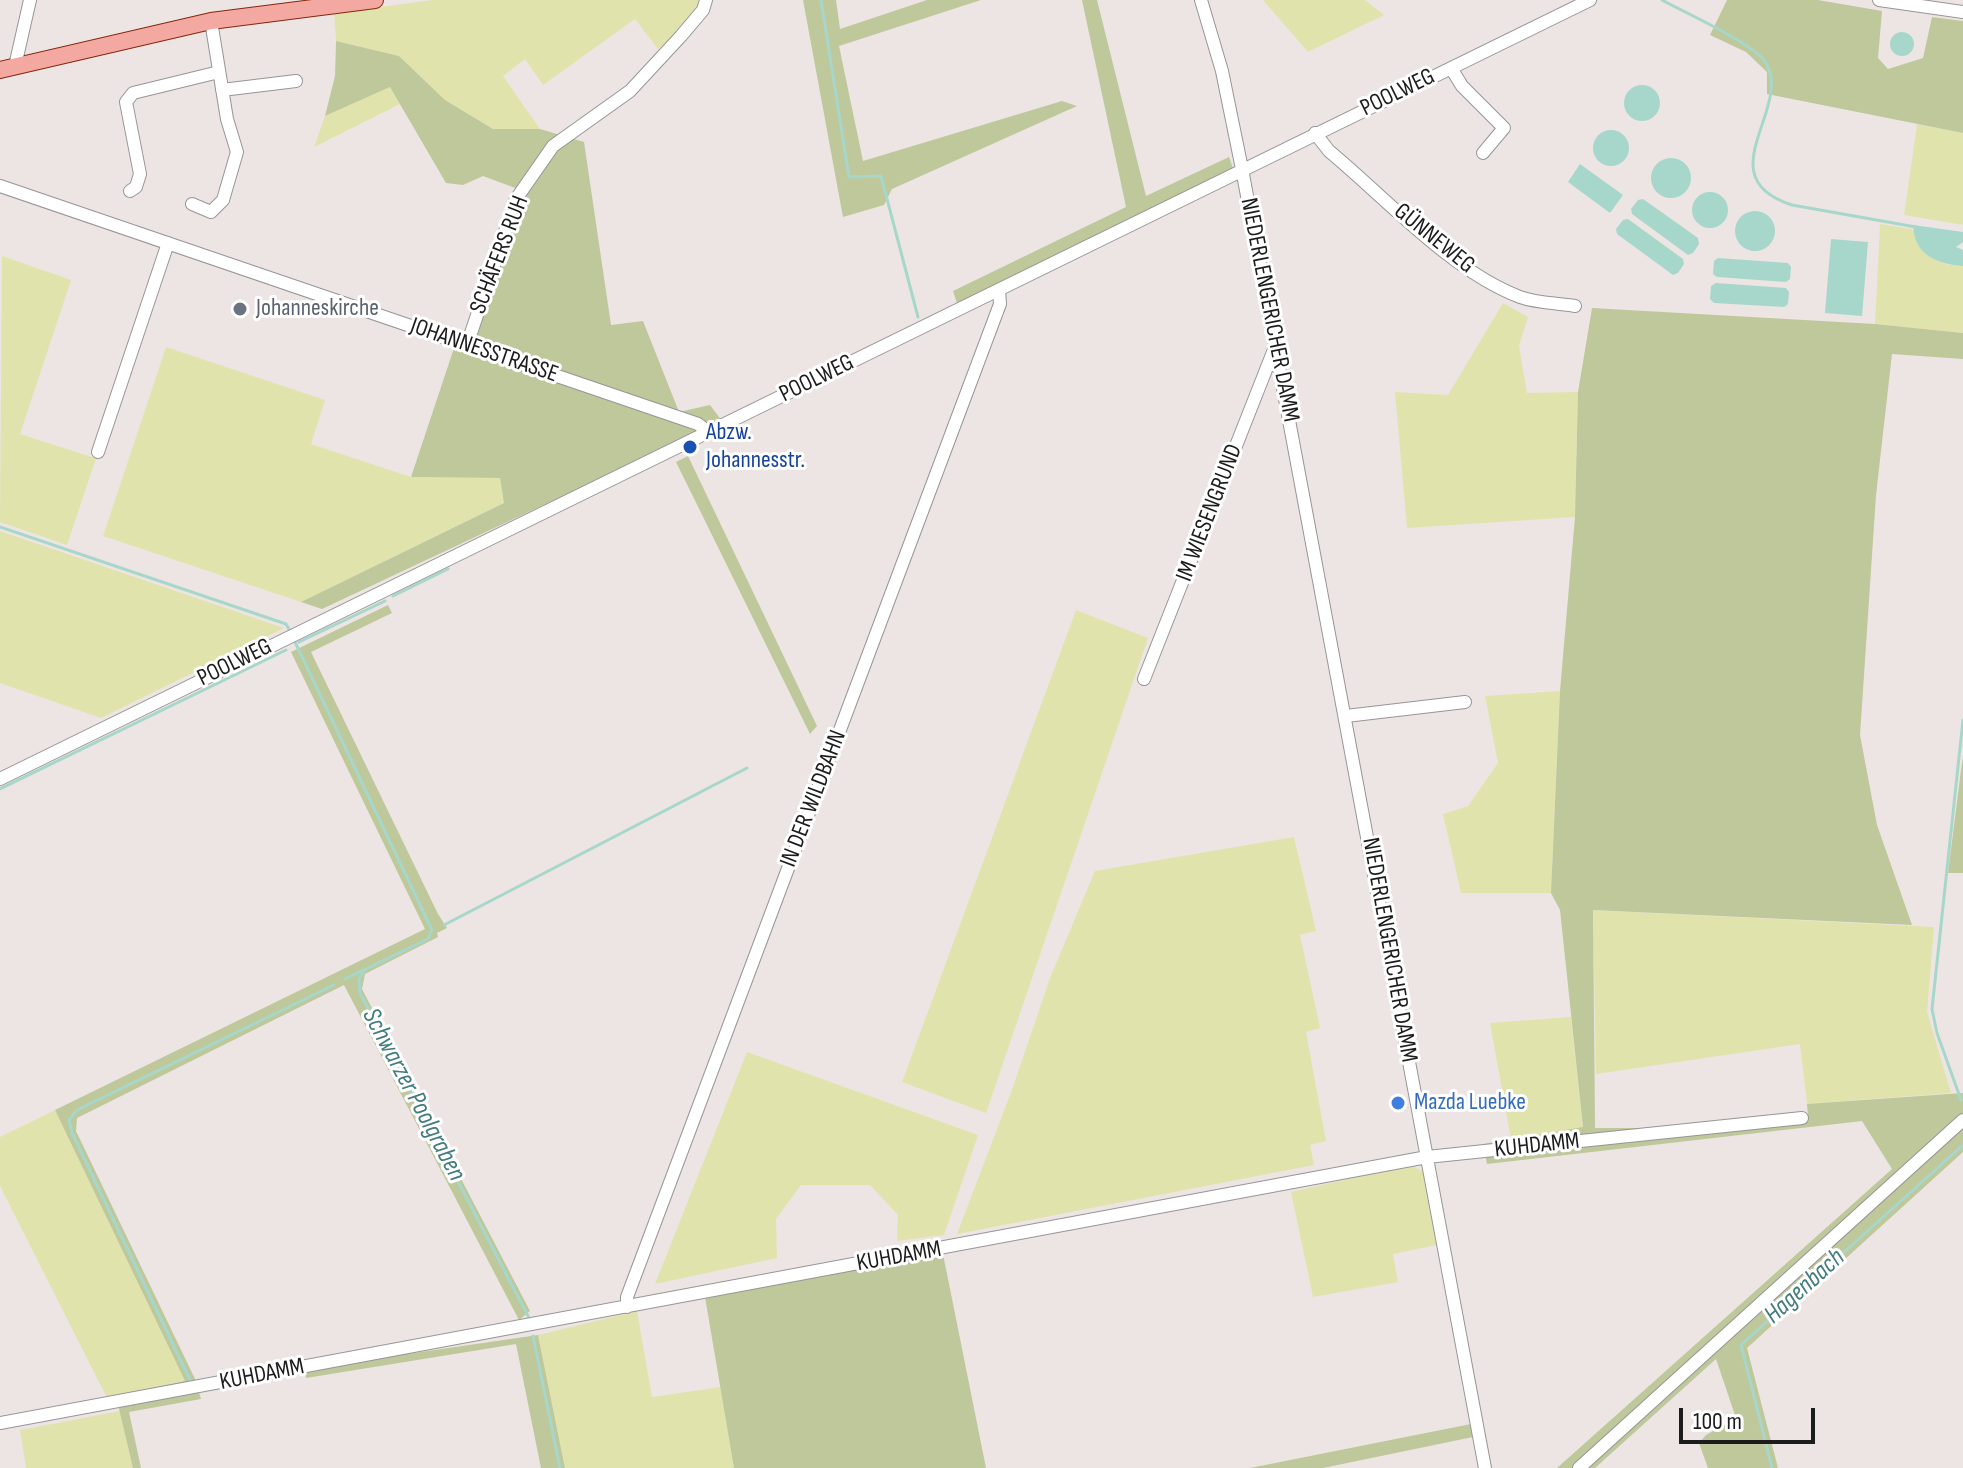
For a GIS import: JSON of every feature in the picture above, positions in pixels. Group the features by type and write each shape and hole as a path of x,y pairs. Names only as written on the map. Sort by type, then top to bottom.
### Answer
{"main road":[{"path":"7,68 211,21 375,0"}],"street":[{"path":"7,68 30,0"},
{"name":"SCHÄFERS RUH","path":"467,345 516,199 553,146 630,91 696,19 706,0"},
{"name":"NIEDERLENGERICHER DAMM","path":"1201,0 1222,71 1242,169 1485,1468"},
{"name":"POOLWEG","path":"0,779 1590,0"},
{"path":"1879,0 1963,12"},
{"path":"192,204 211,212 223,200 237,152 227,119 211,21"},
{"path":"1451,68 1462,86 1504,128 1483,153"},
{"path":"130,191 136,187 140,174 126,102 133,93 219,72"},
{"path":"222,90 296,81"},
{"name":"GÜNNEWEG","path":"1315,133 1329,151 1443,249 1482,278 1522,298 1575,306"},
{"name":"JOHANNESSTRASSE","path":"0,186 698,424 708,432"},
{"path":"98,452 168,243"},
{"name":"IN DER WILDBAHN","path":"627,1307 627,1297 1000,304 999,290"},
{"name":"IM WIESENGRUND","path":"1144,679 1275,346"},
{"path":"1346,716 1465,702"},
{"name":"KUHDAMM","path":"0,1423 1427,1157 1802,1118"},
{"path":"1579,1468 1963,1120"}],"shaded area":[{"path":"433,0 700,0 682,28 658,49 635,19 543,85 525,59 503,76 540,129 493,129 445,100 399,56 336,41 334,13"},
{"path":"803,0 836,0 840,29 927,0 981,0 839,46 863,161 1062,101 1077,106 892,189 884,205 843,217"},
{"path":"1082,0 1097,0 1146,196 1229,157 1233,168 957,303 953,291 1126,207"},
{"path":"1263,0 1365,0 1384,15 1308,52"},
{"path":"1727,0 1818,0 1882,11 1878,58 1888,69 1923,58 1932,17 1963,21 1963,133 1767,94 1767,72 1746,52 1710,35"},
{"path":"1902,32 1911,35 1914,44 1911,53 1902,56 1893,53 1890,44 1893,35"},
{"path":"336,41 399,56 445,100 493,129 540,129 584,142 611,325 643,321 679,412 710,405 722,421 322,609 301,602 504,503 500,478 411,477 455,345 475,337 526,192 483,176 463,185 446,183 390,87 325,116 335,76"},
{"path":"1642,85 1655,90 1660,103 1655,116 1642,121 1629,116 1624,103 1629,90"},
{"path":"390,87 400,104 314,147 325,116"},
{"path":"1917,124 1963,133 1963,225 1904,215"},
{"path":"1611,130 1624,135 1629,148 1624,161 1611,166 1598,161 1593,148 1598,135"},
{"path":"1671,158 1685,164 1691,178 1685,192 1671,198 1657,192 1651,178 1657,164"},
{"path":"1580,164 1623,195 1610,213 1568,182"},
{"path":"1710,192 1723,197 1728,210 1723,223 1710,228 1697,223 1692,210 1697,197"},
{"path":"1643,199 1698,238 1699,244 1693,253 1688,255 1632,214 1631,209 1638,200"},
{"path":"1755,211 1769,217 1775,231 1769,245 1755,251 1741,245 1735,231 1741,217"},
{"path":"1628,219 1683,259 1684,264 1678,273 1673,275 1617,234 1616,229 1623,220"},
{"path":"1880,224 1912,229 1931,257 1963,266 1963,333 1875,324"},
{"path":"1913,225 1963,232 1963,242 1956,247 1963,250 1963,266 1944,263 1922,251"},
{"path":"1831,239 1868,242 1862,316 1825,313"},
{"path":"2,256 71,280 20,434 92,457 95,451 98,452 67,545 0,522"},
{"path":"1718,258 1788,263 1791,267 1790,279 1786,282 1717,277 1713,274 1714,261"},
{"path":"1716,283 1786,288 1789,292 1788,304 1784,307 1714,303 1710,299 1711,286"},
{"path":"1503,303 1528,317 1519,346 1527,393 1578,392 1575,517 1407,528 1395,392 1448,395"},
{"path":"1592,308 1875,324 1963,333 1963,359 1892,354 1876,495 1860,735 1877,825 1912,925 1593,910 1595,1128 1650,1128 1808,1115 1807,1104 1963,1093 1963,1152 1747,1348 1778,1468 1708,1468 1699,1443 1706,1435 1736,1418 1716,1359 1595,1468 1557,1468 1892,1169 1862,1121 1487,1164 1483,1144 1583,1127 1560,910 1551,893 1560,691 1575,517 1578,392"},
{"path":"166,347 325,400 311,444 411,477 500,478 504,503 301,602 103,536"},
{"path":"688,456 817,726 810,734 676,462"},
{"path":"0,531 284,628 101,718 0,683"},
{"path":"388,605 392,613 311,652 447,928 437,933 438,937 365,974 362,989 530,1311 519,1320 344,985 77,1118 76,1131 195,1379 201,1399 129,1412 141,1468 133,1468 116,1396 185,1381 55,1110 425,929 291,652"},
{"path":"1076,610 1148,638 986,1113 902,1082"},
{"path":"1560,691 1551,893 1461,893 1443,814 1468,806 1498,763 1485,696"},
{"path":"1963,758 1963,873 1948,873 1962,762"},
{"path":"1294,837 1316,931 1300,935 1320,1028 1306,1032 1326,1141 1310,1145 1314,1165 957,1234 1013,1087 1050,978 1095,871"},
{"path":"1593,910 1934,927 1927,1012 1951,1093 1807,1104 1800,1044 1596,1074"},
{"path":"1571,1017 1583,1128 1511,1139 1490,1023"},
{"path":"747,1052 978,1135 944,1235 897,1241 898,1215 870,1185 801,1185 776,1219 777,1258 655,1284"},
{"path":"55,1110 185,1381 107,1398 0,1186 0,1137"},
{"path":"1411,1165 1424,1172 1437,1245 1393,1254 1398,1282 1313,1297 1291,1192"},
{"path":"943,1254 986,1468 734,1468 705,1297"},
{"path":"637,1311 652,1397 721,1387 734,1468 565,1468 538,1335"},
{"path":"538,1335 565,1468 541,1468 516,1344 306,1378 304,1369"},
{"path":"120,1411 133,1468 26,1468 20,1430"},
{"path":"1471,1424 1473,1437 1323,1468 1250,1468"}],"waterway":[{"path":"821,0 849,177 881,176 918,317"},
{"path":"1662,0 1734,38 1766,63 1771,81 1769,101 1753,160 1755,177 1767,193 1792,205 1916,227"},
{"name":"Schwarzer Poolgraben","path":"0,527 286,624 290,631"},
{"path":"393,596 448,569"},
{"path":"299,642 385,601"},
{"name":"Schwarzer Poolgraben","path":"295,642 432,930 428,939 364,970 359,979 360,993 529,1318"},
{"path":"0,789 286,650"},
{"name":"Hagenbach","path":"1961,1100 1937,1033 1932,1009 1963,720"},
{"path":"444,925 747,768"},
{"path":"345,979 363,970"},
{"path":"190,1380 72,1133 69,1120 77,1110 334,985"},
{"name":"Hagenbach","path":"1772,1468 1741,1345 1963,1145"},
{"name":"Schwarzer Poolgraben","path":"533,1336 560,1468"}],"place":[{"name":"Johanneskirche","path":"240,309"},
{"name":"Abzw. Johannesstr.","path":"690,447"},
{"name":"Mazda Luebke","path":"1398,1103"}]}
